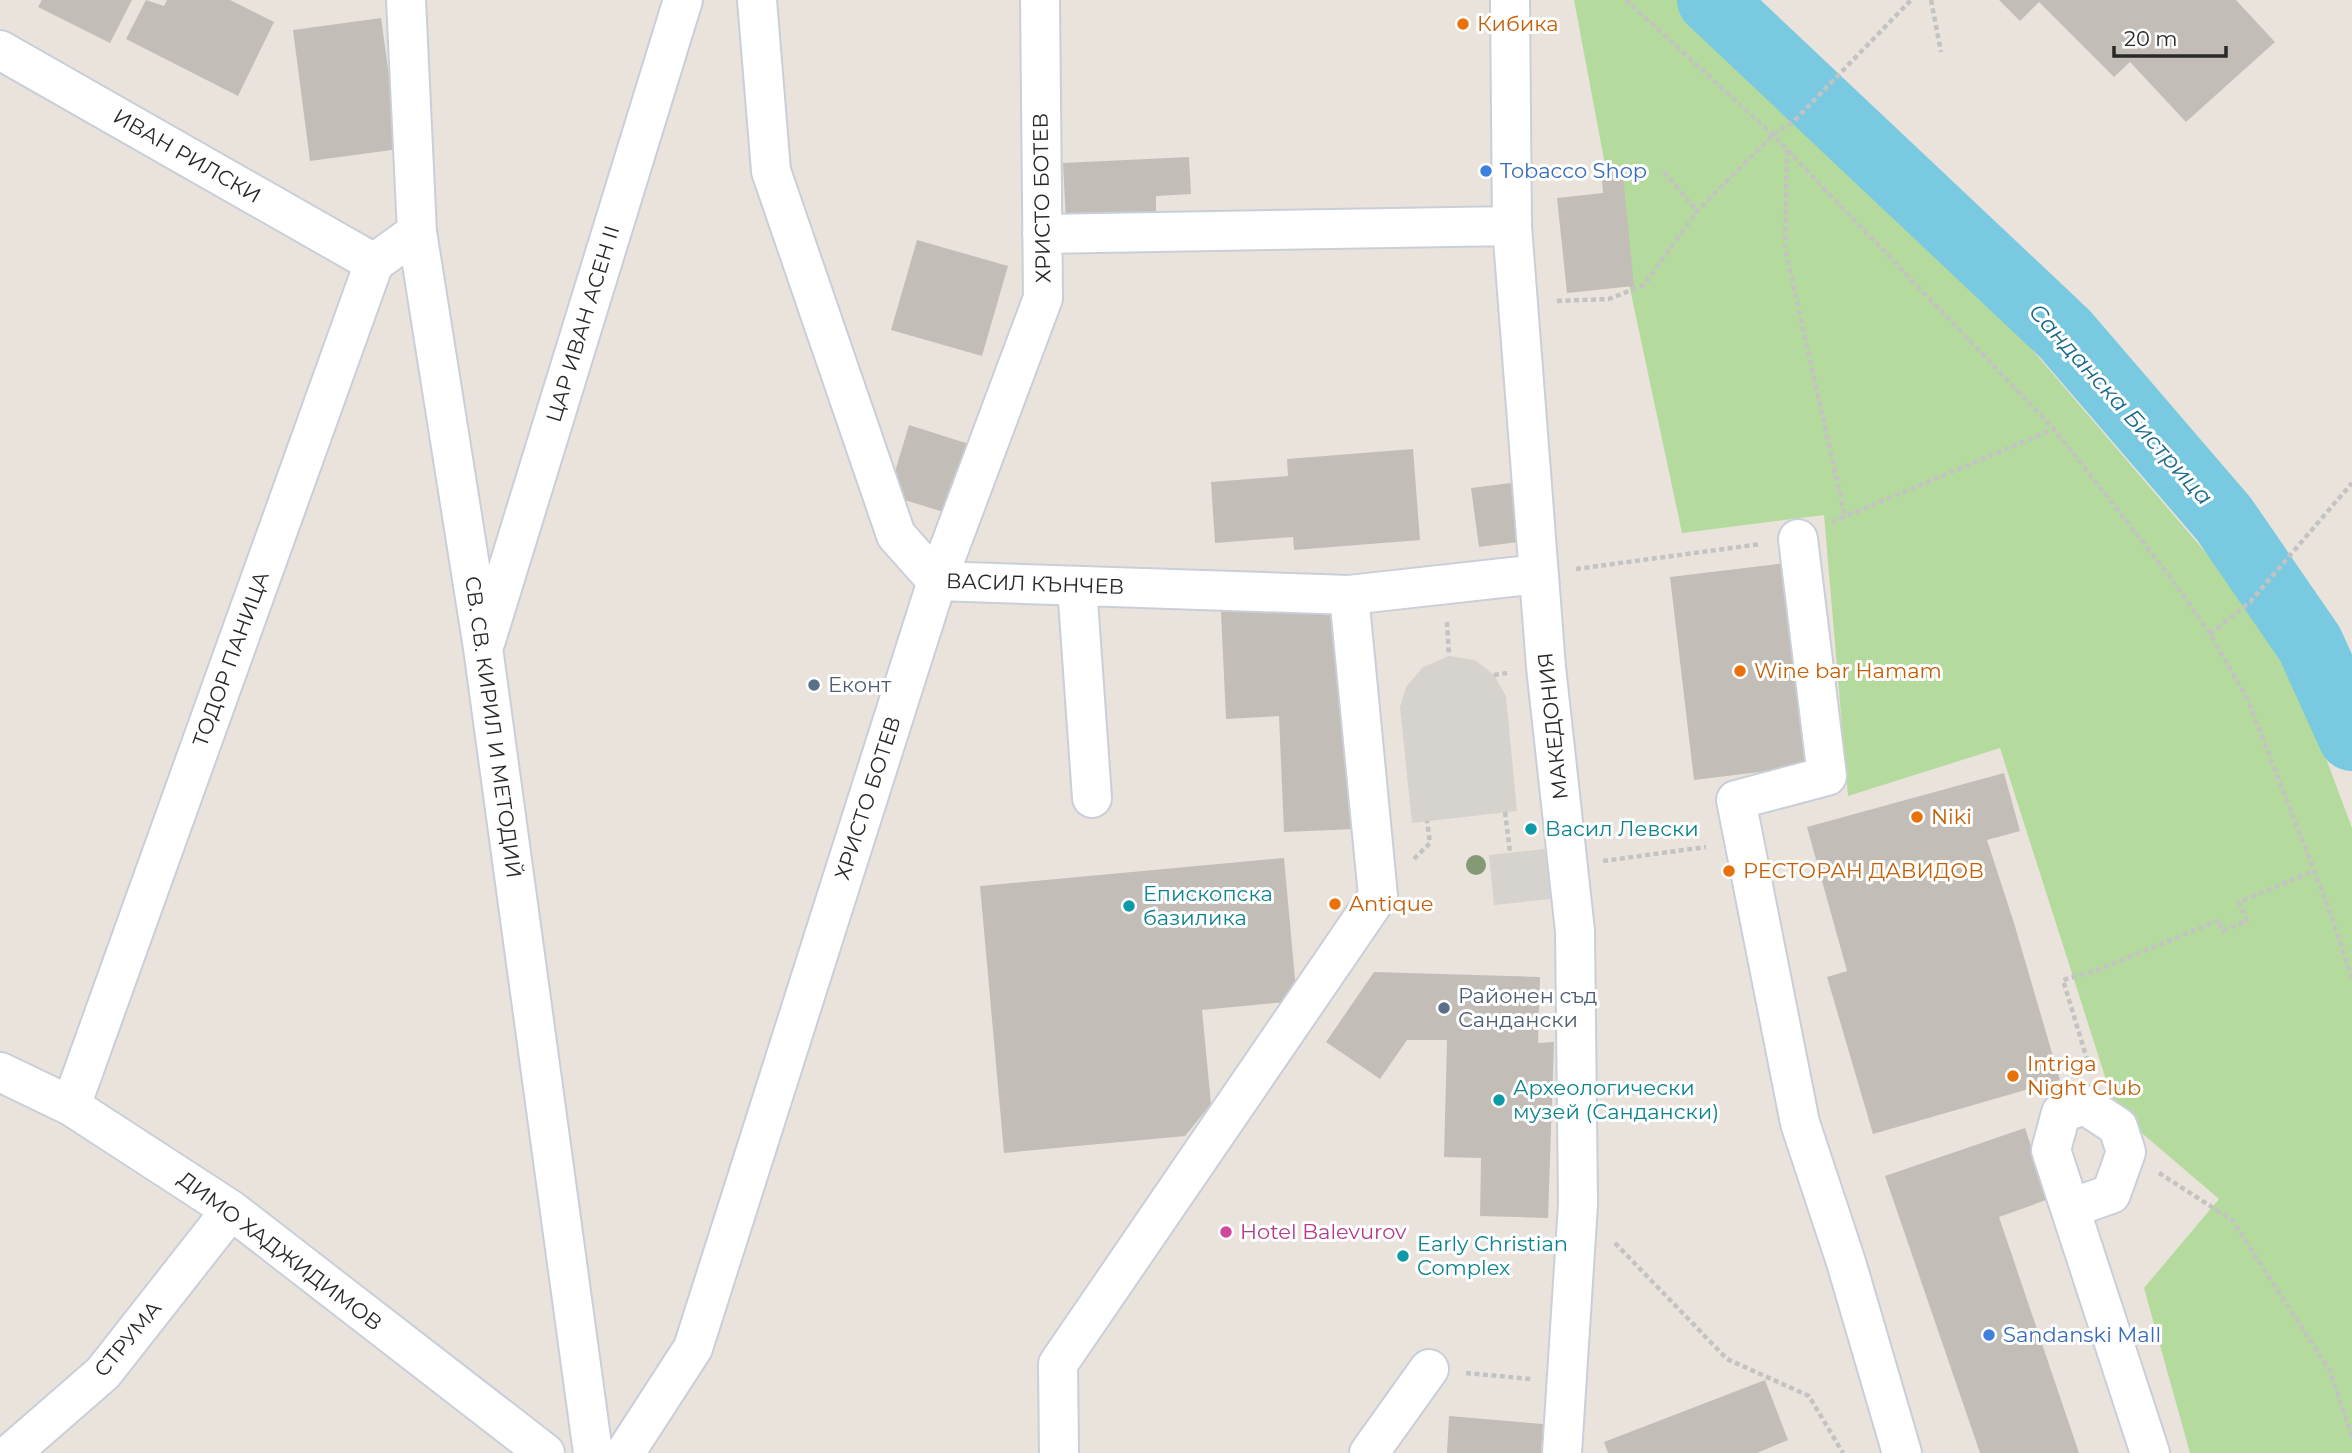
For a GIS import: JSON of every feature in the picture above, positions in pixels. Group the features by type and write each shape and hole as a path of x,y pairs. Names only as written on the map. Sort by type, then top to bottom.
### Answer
{"street":[{"name":"СВ. СВ. КИРИЛ И МЕТОДИЙ","path":"406,0 418,232 483,648 593,1453"},
{"name":"ЦАР ИВАН АСЕН II","path":"483,648 682,0"},
{"name":"ВАСИЛ КЪНЧЕВ","path":"757,0 771,172 896,535 937,581 1349,595 1539,574"},
{"name":"ХРИСТО БОТЕВ","path":"625,1453 693,1348 937,581 1043,298 1040,0"},
{"name":"МАКЕДОНИЯ","path":"1510,0 1512,226 1546,667 1575,931 1578,1204 1562,1453"},
{"name":"ИВАН РИЛСКИ","path":"0,50 374,263"},
{"path":"1042,234 1512,226"},
{"path":"374,263 418,232"},
{"name":"ТОДОР ПАНИЦА","path":"71,1106 374,263"},
{"path":"1798,538 1827,776 1736,800 1800,1124 1846,1262 1902,1453"},
{"path":"1077,586 1092,798"},
{"path":"1059,1453 1058,1364 1378,896 1349,595"},
{"name":"ДИМО ХАДЖИДИМОВ","path":"0,1072 71,1106 231,1210 545,1453"},
{"path":"2071,1208 2111,1194 2126,1152 2118,1127 2085,1105 2061,1113 2051,1150 2150,1453"},
{"name":"СТРУМА","path":"11,1453 103,1373 231,1210"},
{"path":"1369,1453 1429,1369"}],"path":[{"path":"1626,0 1787,149 2054,429 2171,578 2210,634 2247,698 2352,978"},
{"path":"1518,303 1609,299 1644,285 1697,211 1773,135 1794,121 1911,0"},
{"path":"1931,0 1941,52"},
{"path":"1787,149 1785,248 1845,516"},
{"path":"1664,172 1697,211"},
{"path":"2210,634 2250,602 2352,482"},
{"path":"1505,812 1510,852"},
{"path":"1569,866 1745,842"},
{"path":"2104,1116 2063,980 2098,970 2219,920 2223,931 2247,921 2239,902 2314,871"},
{"path":"2126,1152 2232,1220 2330,1371 2352,1437"},
{"path":"1578,1204 1727,1359 1809,1396 1843,1453"},
{"path":"1429,1369 1567,1382"}],"green space":[{"path":"1574,0 1689,0 1894,188 2283,643 2352,828 2352,1453 2190,1453 2144,1288 2219,1199 2116,1111 2000,748 1848,796 1824,515 1682,533 1616,223"}],"shaded area":[{"path":"1449,656 1475,660 1494,675 1506,696 1517,811 1412,823 1400,707 1406,687 1423,667"},
{"path":"1545,849 1551,899 1494,905 1489,855"}],"building":[{"path":"42,0 132,0 110,43 38,7"},
{"path":"146,0 164,6 167,0 230,0 274,22 238,96 126,39"},
{"path":"1999,0 2236,0 2275,42 2186,122 2130,62 2114,77 2039,2 2020,21"},
{"path":"381,18 399,149 310,161 293,30"},
{"path":"1189,157 1191,194 1156,196 1156,217 1066,221 1063,163"},
{"path":"1622,165 1634,286 1567,293 1557,198 1603,193 1601,168"},
{"path":"917,240 1008,266 982,356 891,330"},
{"path":"909,425 969,444 947,513 888,495"},
{"path":"1413,449 1420,540 1294,550 1293,537 1215,543 1211,482 1288,476 1287,459"},
{"path":"1519,482 1526,541 1479,547 1471,488"},
{"name":"Wine bar Hamam","path":"1786,563 1810,766 1694,780 1670,577"},
{"path":"1344,606 1355,829 1284,832 1279,716 1226,719 1221,612"},
{"path":"2004,773 2020,831 1987,840 2060,1080 1873,1134 1827,977 1847,971 1807,827"},
{"path":"1284,858 1297,1001 1202,1010 1211,1104 1185,1136 1004,1153 980,886"},
{"path":"1374,972 1540,977 1538,1043 1554,1042 1548,1218 1480,1216 1481,1158 1444,1157 1447,1040 1407,1040 1380,1079 1326,1042"},
{"name":"Sandanski Mall","path":"2025,1128 2049,1199 1999,1217 2079,1453 1980,1453 1885,1176"},
{"path":"1765,1380 1788,1440 1757,1453 1608,1453 1604,1442"},
{"path":"1449,1416 1543,1424 1541,1453 1447,1453"}],"waterway":[{"name":"Санданска Бистрица","path":"1711,0 2065,334 2224,519 2310,644 2352,737"}],"place":[{"name":"Кибика","path":"1463,24"},
{"name":"Tobacco Shop","path":"1486,171"},
{"name":"Wine bar Hamam","path":"1740,671"},
{"name":"Еконт","path":"814,685"},
{"name":"Niki","path":"1917,817"},
{"name":"Васил Левски","path":"1531,829"},
{"name":"РЕСТОРАН ДАВИДОВ","path":"1729,871"},
{"name":"Antique","path":"1335,904"},
{"name":"Епископска базилика","path":"1129,906"},
{"name":"Районен съд Сандански","path":"1444,1008"},
{"name":"Intriga Night Club","path":"2013,1076"},
{"name":"Археологически музей (Сандански)","path":"1499,1100"},
{"name":"Hotel Balevurov","path":"1226,1232"},
{"name":"Early Christian Complex","path":"1403,1256"},
{"name":"Sandanski Mall","path":"1989,1335"}]}
